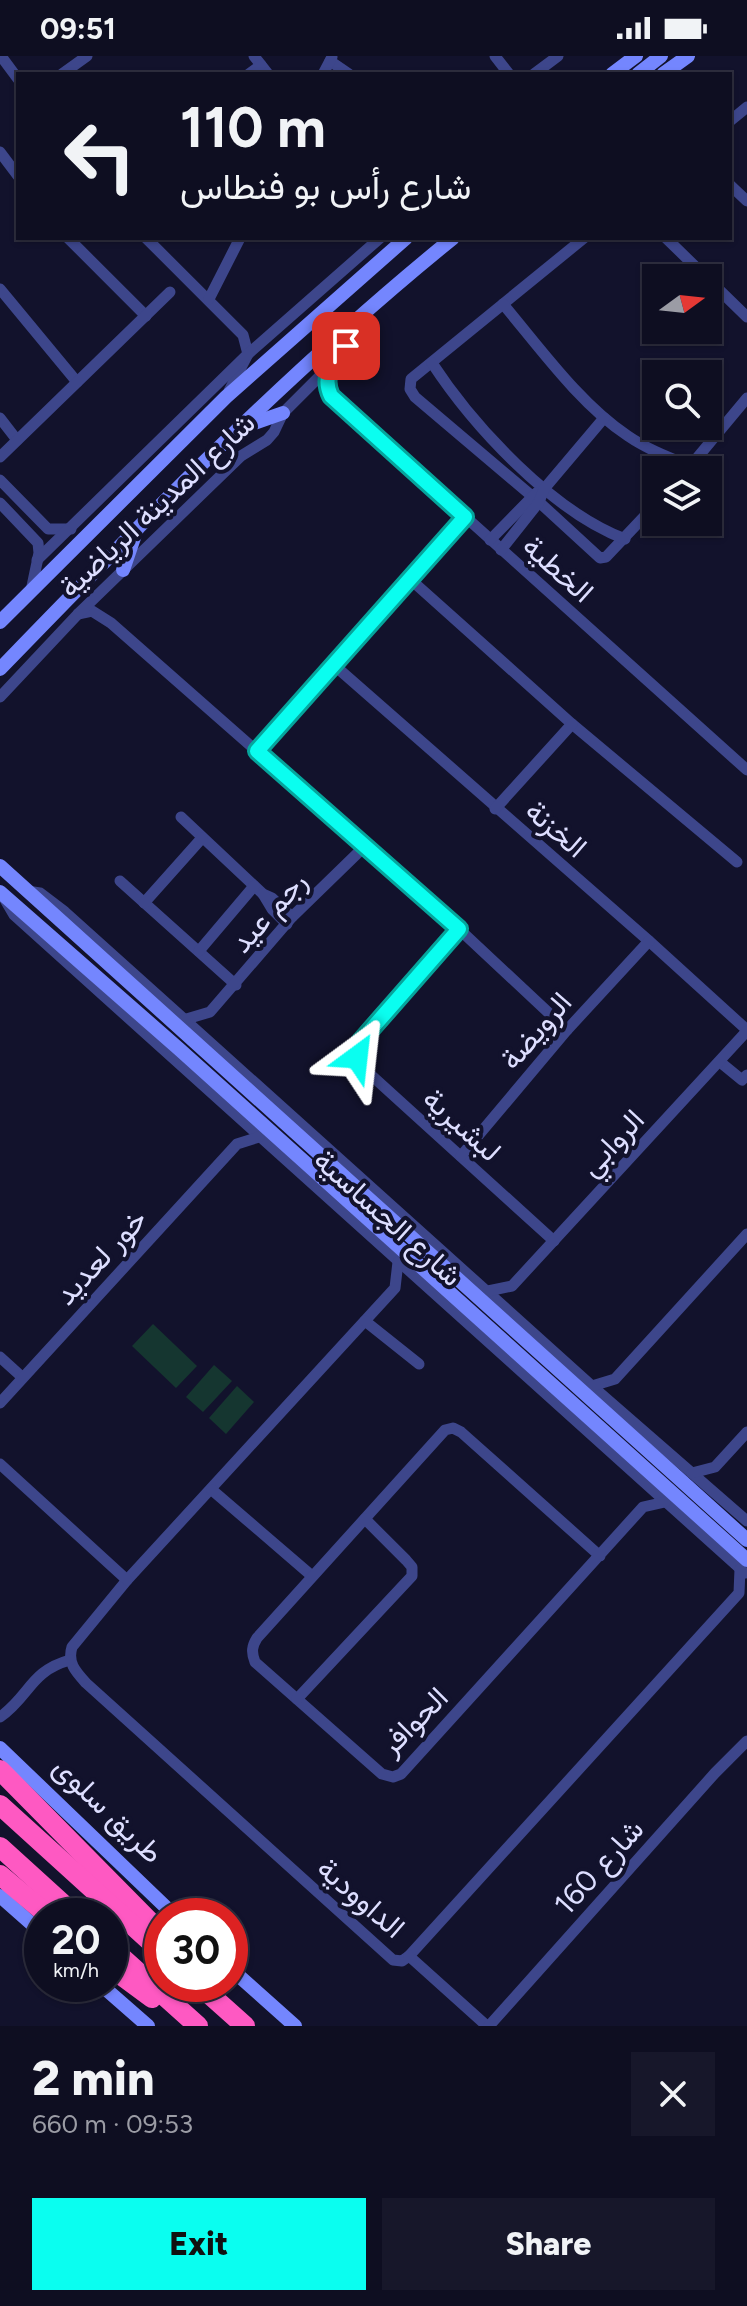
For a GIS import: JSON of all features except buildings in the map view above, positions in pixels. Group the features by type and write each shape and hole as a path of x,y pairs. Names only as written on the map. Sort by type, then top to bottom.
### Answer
{"highway":[{"path":"0,1770 144,1916"},
{"path":"0,1805 144,1936"},
{"path":"0,1847 56,1898"},
{"path":"0,1875 27,1898"},
{"path":"128,1963 197,2026"},
{"path":"128,1983 197,2026"},
{"path":"218,2002 245,2026"},
{"path":"220,2002 226,2009"}],"street":[{"path":"1,56 16,76"},
{"path":"65,72 87,56"},
{"path":"495,56 507,72"},
{"path":"537,72 558,56"},
{"path":"615,72 636,56"},
{"path":"641,72 661,56"},
{"path":"666,72 688,56"},
{"path":"331,58 347,72"},
{"path":"0,152 16,173"},
{"path":"732,187 747,201"},
{"path":"70,240 146,316"},
{"path":"148,240 243,335 248,354 226,397"},
{"path":"209,299 239,240"},
{"name":"شارع المدينة الرياضية","path":"31,591 37,560 248,354 378,240"},
{"name":"شارع المدينة الرياضية","path":"0,622 226,397 404,240"},
{"name":"شارع المدينة الرياضية","path":"0,669 235,430 369,306 451,240"},
{"path":"582,240 411,379 410,389 415,397 600,558 606,557 642,520"},
{"path":"668,240 693,264"},
{"path":"0,289 77,382"},
{"path":"0,457 170,292"},
{"path":"722,292 747,317"},
{"path":"503,304 604,418 663,456"},
{"name":"شارع المدينة الرياضية","path":"0,697 103,589 241,456 267,440 283,413 328,370 354,334 369,306"},
{"path":"243,335 260,338 274,332"},
{"path":"432,363 452,395 544,489 605,531 625,539"},
{"path":"328,370 328,391 338,403"},
{"path":"298,398 316,395 338,403"},
{"path":"698,456 747,398"},
{"name":"الخطية","path":"338,403 747,770"},
{"path":"235,430 283,413"},
{"path":"0,418 17,440"},
{"path":"490,540 535,499 604,418"},
{"path":"464,440 481,427"},
{"path":"0,480 48,529 71,529"},
{"path":"501,550 535,499"},
{"path":"0,503 36,538 39,546 37,560"},
{"path":"257,751 465,517"},
{"path":"123,570 139,526"},
{"path":"410,579 572,724 737,862"},
{"path":"103,589 101,603 111,623"},
{"path":"0,630 14,607"},
{"path":"78,614 92,611 111,623 459,929 567,1030"},
{"name":"الخزنة","path":"334,665 747,1031"},
{"path":"495,809 572,724"},
{"path":"181,817 259,890 272,898 290,920"},
{"path":"144,903 202,838"},
{"name":"رجم عيد","path":"183,1020 210,1012 290,920 365,846"},
{"name":"شارع الجساسية","path":"0,866 747,1540"},
{"path":"120,881 236,985"},
{"path":"199,951 259,890"},
{"name":"شارع الجساسية","path":"27,891 40,893 52,900 592,1386 747,1521"},
{"name":"شارع الجساسية","path":"1,893 220,1087 398,1262 418,1280 446,1297 665,1502 694,1520"},
{"name":"شارع الجساسية","path":"1,893 14,915 259,1137 290,1158 627,1452 745,1568"},
{"name":"لبشيرية","path":"459,929 360,1042 357,1057 360,1065 554,1241"},
{"name":"الرويضة","path":"461,1156 567,1030 649,941"},
{"path":"206,1041 210,1012"},
{"name":"الروابي","path":"512,1286 747,1031"},
{"path":"220,1053 228,1072"},
{"path":"720,1062 745,1080"},
{"path":"220,1087 222,1103"},
{"path":"237,1144 240,1120"},
{"name":"خور لعديد","path":"0,1403 237,1144 259,1137"},
{"path":"592,1386 615,1379 747,1234"},
{"path":"395,1288 398,1262"},
{"path":"457,1278 474,1279"},
{"path":"0,1717 10,1710 45,1669 70,1660 72,1647 127,1580 395,1288 418,1280"},
{"path":"488,1291 512,1286 517,1318 528,1342"},
{"path":"365,1321 419,1364"},
{"path":"0,1357 22,1377"},
{"path":"613,1404 615,1379"},
{"name":"الحوافر","path":"600,1556 453,1428 438,1435 312,1576 253,1645 252,1655 255,1662 382,1774 393,1777 401,1774 600,1556 643,1507"},
{"path":"692,1473 715,1467 747,1432"},
{"path":"646,1448 668,1452"},
{"path":"627,1452 628,1468"},
{"path":"0,1464 127,1580"},
{"path":"714,1491 715,1467"},
{"path":"644,1482 643,1507 665,1502"},
{"path":"212,1490 312,1576"},
{"path":"297,1699 412,1576 412,1567 365,1519"},
{"name":"الداوودية","path":"70,1660 86,1683 393,1960 402,1961 743,1592 745,1568"},
{"name":"شارع 160","path":"488,2026 747,1741"},
{"name":"طريق سلوى","path":"0,1748 156,1898"},
{"path":"0,1896 24,1917"},
{"path":"409,1956 488,2026"},
{"path":"248,1984 295,2026"},
{"path":"121,2002 148,2026"}],"green space":[{"path":"153,1324 197,1366 176,1388 132,1346"},
{"path":"214,1365 232,1381 203,1412 186,1397"},
{"path":"237,1386 254,1402 226,1434 209,1418"}],"route":[{"path":"346,346 328,370 331,396 465,517 257,751 459,929 360,1042 357,1057"}]}
